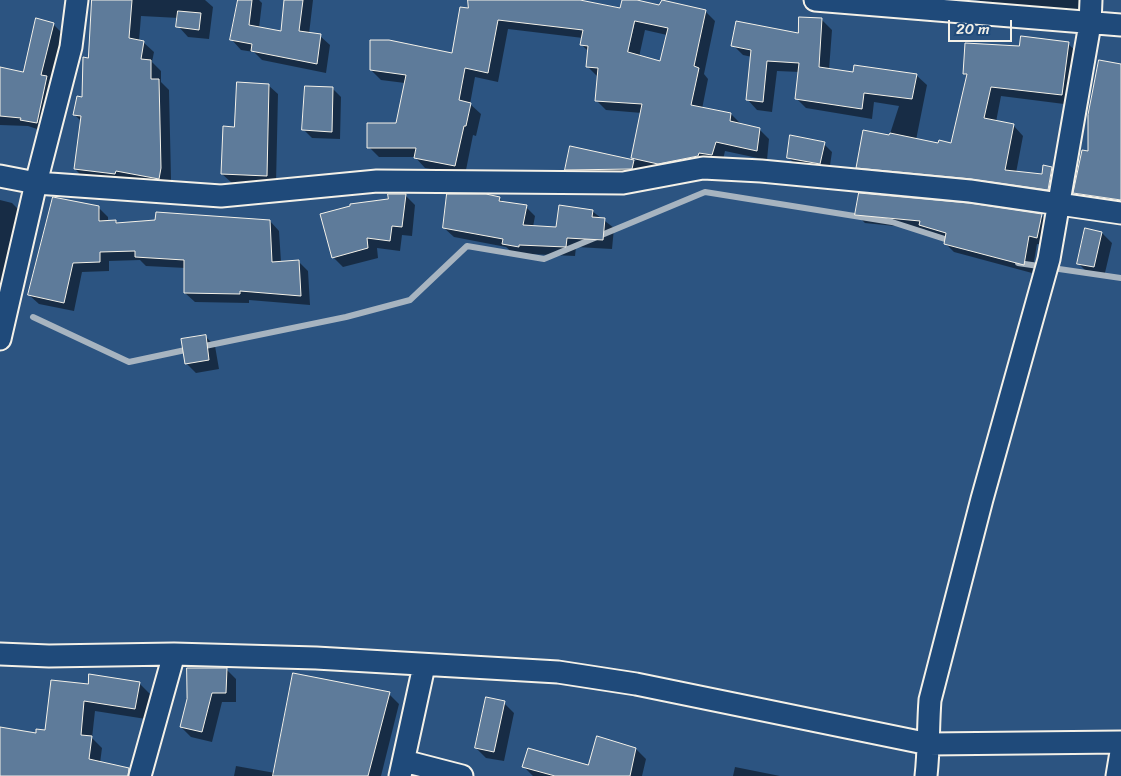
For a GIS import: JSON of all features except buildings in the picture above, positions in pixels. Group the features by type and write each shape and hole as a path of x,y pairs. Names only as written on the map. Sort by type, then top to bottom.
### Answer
{"street":[{"path":"0,339 36,183 71,47 77,0"},
{"path":"815,0 1090,24 1121,25"},
{"path":"926,776 930,744 928,724 930,700 982,499 1049,259 1090,24 1092,0"},
{"path":"0,176 36,183 221,196 377,181 623,183 703,168 761,171 961,190 1121,214"},
{"path":"0,654 49,656 174,654 316,658 424,666 558,672 636,684 930,744 1121,742"},
{"path":"140,776 174,654"},
{"path":"424,666 402,768 462,776"},
{"path":"1116,776 1121,752"}],"waterway":[{"path":"200,347 346,317 410,300 467,246 544,259 705,192 892,222 951,241"},
{"path":"1018,263 1121,278"},
{"path":"33,317 129,362 190,349"}]}
